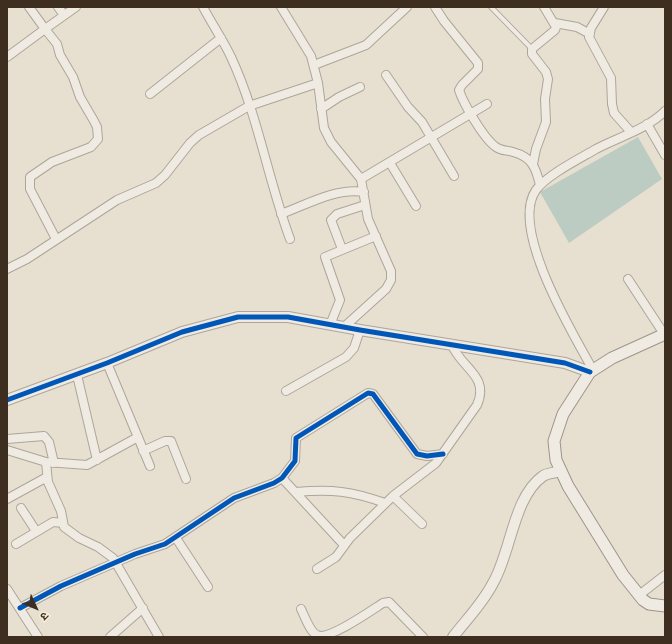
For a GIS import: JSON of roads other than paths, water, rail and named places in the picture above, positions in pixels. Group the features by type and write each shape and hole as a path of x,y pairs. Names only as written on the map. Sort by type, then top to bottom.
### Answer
{"main road":[{"path":"665,334 612,358 592,371 570,403 556,434 555,454 560,471 623,575 638,596 649,604 665,606"}],"street":[{"path":"29,7 57,44 60,55 73,77 80,98 94,121 98,134 98,138 91,147 52,162 30,177 30,189 56,239"},
{"path":"58,7 64,16"},
{"path":"7,57 76,7"},
{"path":"203,7 231,59 249,106 281,214 290,239"},
{"path":"281,7 304,42 314,65 327,136 361,179 368,219 391,271 391,280 386,289 344,327"},
{"path":"314,65 366,45 407,7"},
{"path":"435,7 448,26 478,63 478,69 459,90 471,114 488,140 495,146 525,157 533,164"},
{"path":"540,185 533,164 536,149 546,122 545,98 548,79 546,72 532,54 532,49 556,30 555,22 544,7"},
{"path":"604,7 591,28 590,34 592,45 611,78 612,104 614,113 631,132"},
{"path":"555,22 577,27 590,34"},
{"path":"150,94 221,38"},
{"path":"386,75 408,107 422,122 454,176"},
{"path":"7,270 27,259 117,200 156,183 165,175 190,143 199,135 249,106 318,83"},
{"path":"321,109 339,97 360,87"},
{"path":"361,179 487,104"},
{"path":"592,371 538,262 531,234 529,213 531,200 540,185 596,149 647,124 665,111"},
{"path":"647,124 665,155"},
{"path":"390,162 416,206"},
{"path":"281,214 337,193 352,190 364,192"},
{"path":"342,249 330,220 337,214 365,205"},
{"path":"330,325 340,300 325,257 376,236"},
{"path":"628,279 665,334"},
{"path":"7,400 77,375 182,332 238,317 288,317 565,363 592,371"},
{"path":"286,391 346,357 354,348 360,330"},
{"path":"317,569 336,557 344,546 385,503 429,469 443,454 477,405 481,392 480,384 474,373 461,360 452,345"},
{"path":"107,363 150,466"},
{"path":"77,375 97,460"},
{"path":"20,608 61,586 176,538 234,498 274,483 282,478 295,461 296,438 370,392 417,454 427,456 443,454"},
{"path":"7,440 44,436 50,442 50,462 47,477 61,511 63,523 79,538 106,552 116,562 159,637"},
{"path":"7,450 50,462 87,465 138,437"},
{"path":"143,451 165,441 171,441 186,479"},
{"path":"453,637 493,584 504,560 520,511 527,495 543,476 560,471"},
{"path":"7,499 47,477"},
{"path":"282,478 344,546"},
{"path":"296,492 322,490 345,491 385,503"},
{"path":"393,496 422,524"},
{"path":"21,508 36,531"},
{"path":"16,544 53,522 63,523"},
{"path":"176,538 208,587"},
{"path":"638,596 665,575"},
{"path":"7,589 38,637"},
{"path":"301,609 312,630 316,635 321,636 334,632 383,603 390,602 423,637"},
{"path":"110,637 143,608"}],"lane":[{"path":"491,8 532,49"}]}
